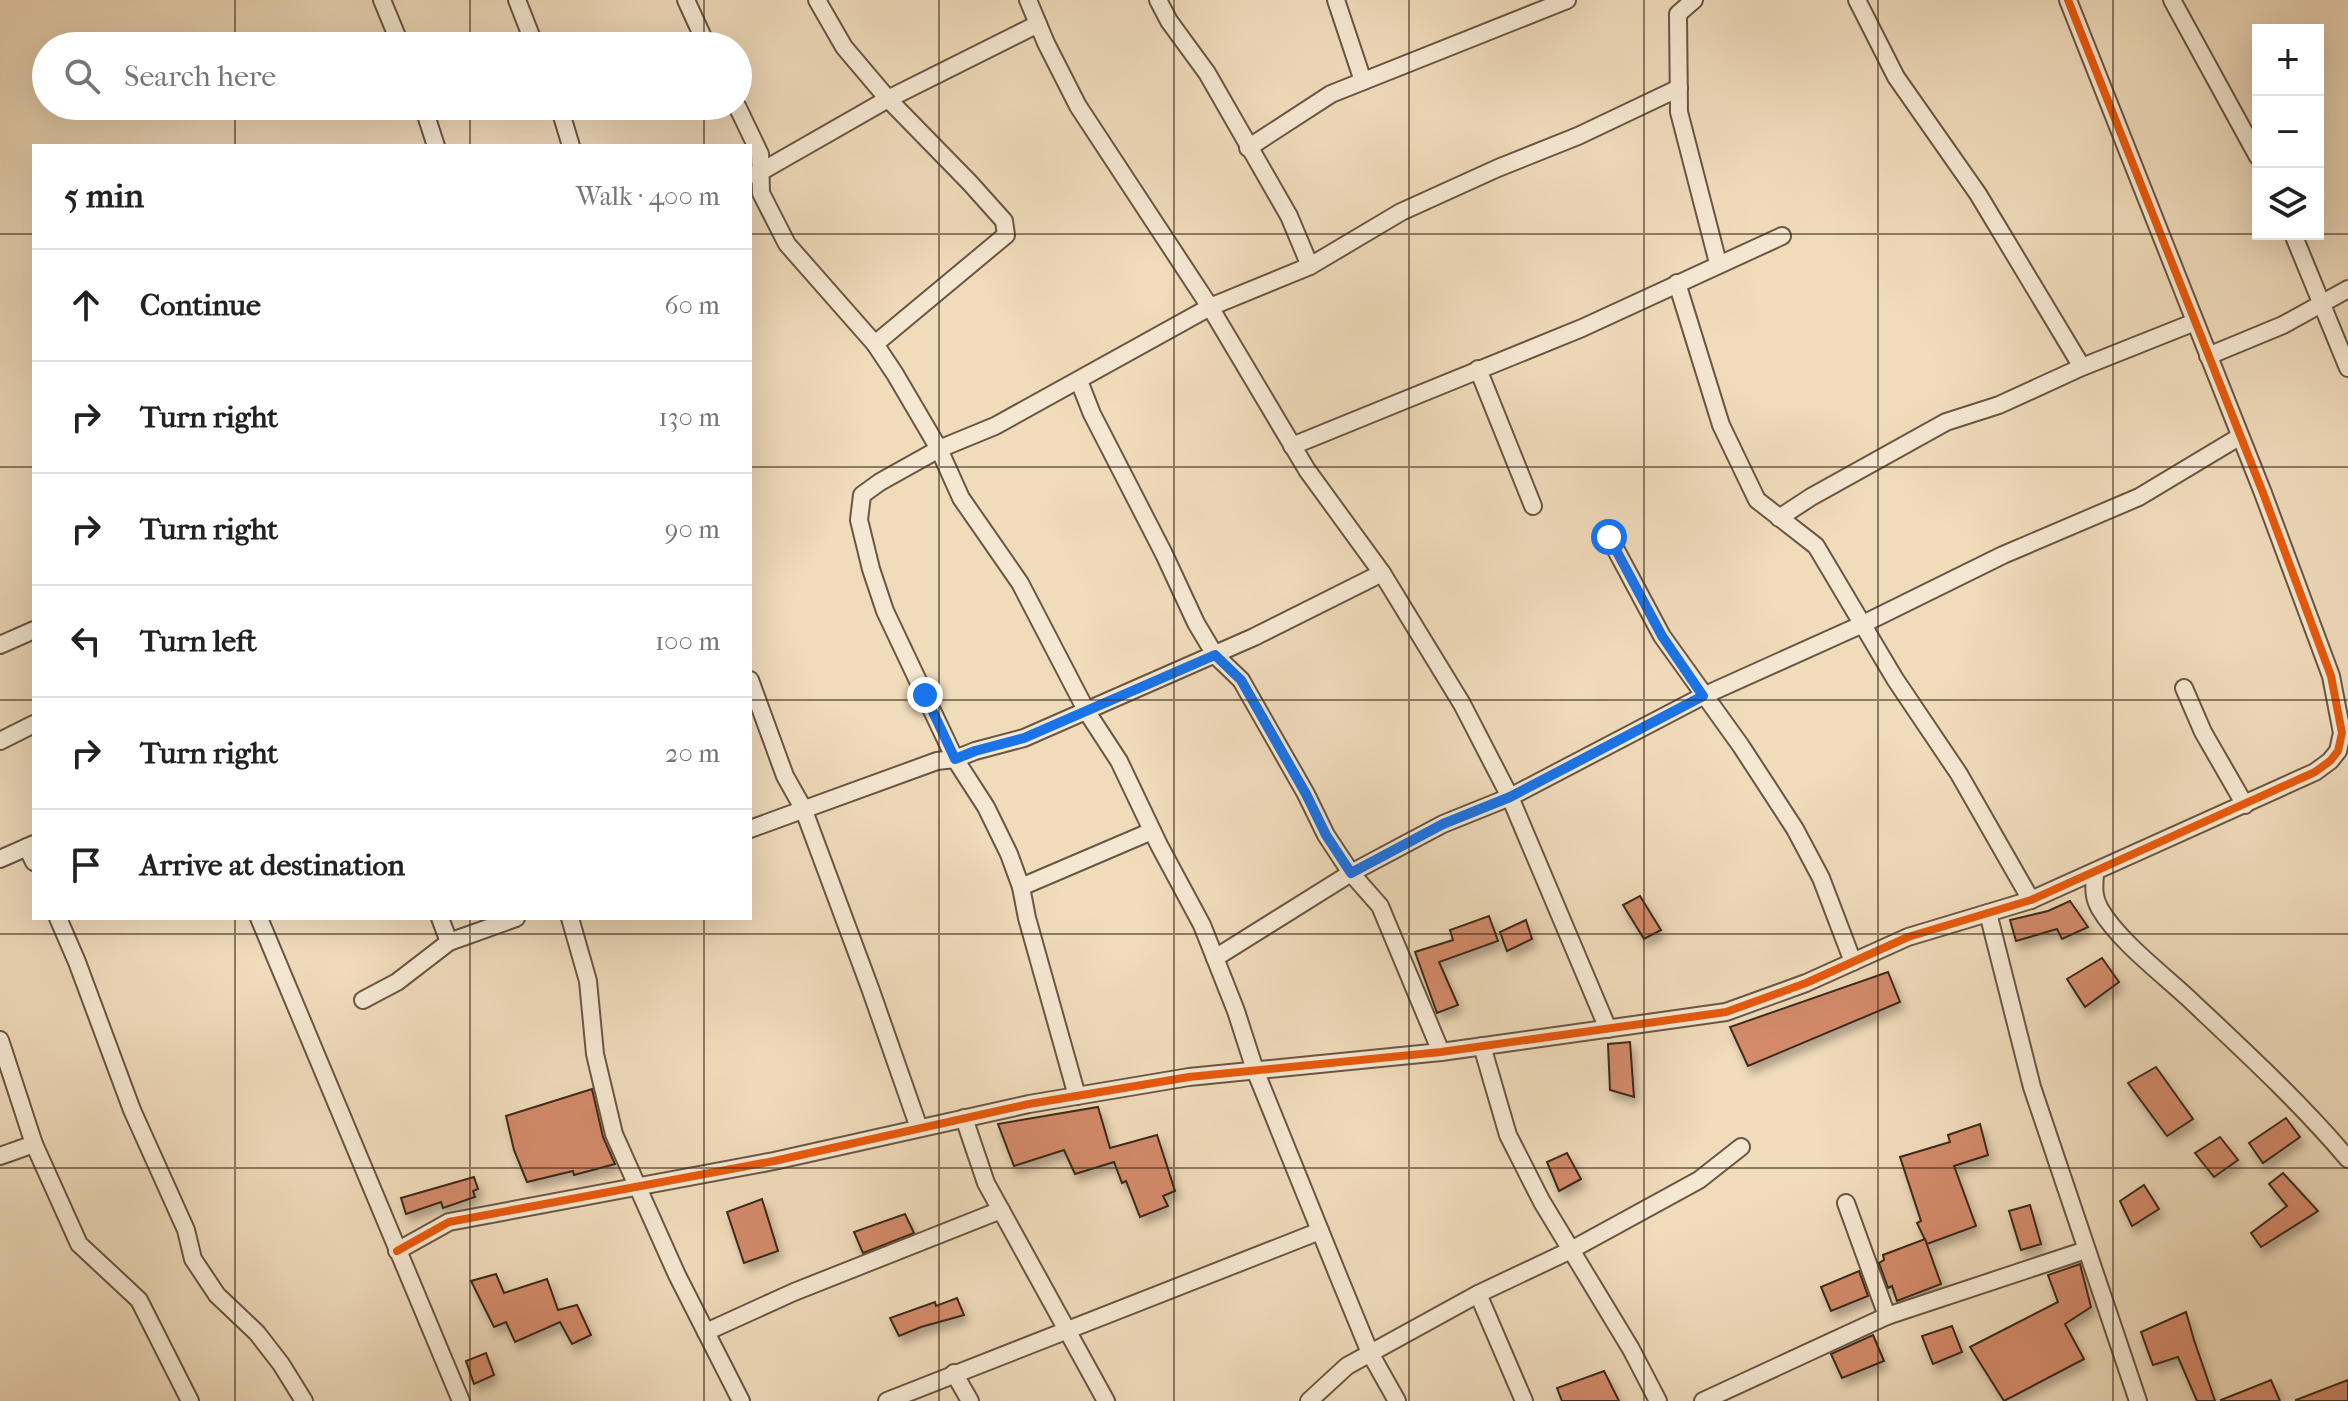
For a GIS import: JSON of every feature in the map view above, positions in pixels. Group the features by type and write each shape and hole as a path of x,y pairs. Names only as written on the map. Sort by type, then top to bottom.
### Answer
{"street":[{"path":"382,0 395,32"},
{"path":"517,0 530,32"},
{"path":"686,0 701,32"},
{"path":"817,0 844,47 888,99 1004,221 1006,235 875,344"},
{"path":"1028,0 1078,106 1210,307 1307,470 1382,573 1462,704 1510,797 1608,1029"},
{"path":"1158,0 1169,21 1207,73 1289,216 1310,266"},
{"path":"1336,0 1363,81"},
{"path":"1248,148 1331,94 1549,3 1567,0"},
{"path":"1694,0 1676,7 1679,112 1718,263"},
{"path":"1857,0 1896,77 1978,194 2082,367"},
{"path":"397,1251 449,1222 774,1161 1077,1096 1189,1077 1441,1052 1726,1012 1806,983 1908,937 2031,900 2095,874 2315,772 2330,761 2338,751 2342,733 2342,696 2331,676 2068,0"},
{"path":"2172,0 2252,146"},
{"path":"755,175 888,99 1038,24"},
{"path":"1077,1096 1021,887 986,807 955,759 885,611 859,520 862,495 939,449 995,426 1210,307 1310,266 1401,212 1578,136 1679,88"},
{"path":"428,120 435,144"},
{"path":"563,120 570,144"},
{"path":"744,120 760,154 755,175 761,193 787,244 875,344 939,449 961,498 1020,583 1087,712 1119,761 1202,925 1255,1070 1320,1231 1370,1353 1397,1401"},
{"path":"1292,446 1582,328 1782,236"},
{"path":"2295,240 2348,368"},
{"path":"1677,283 1721,425 1757,500 1816,546 1895,679 1959,774 2031,900"},
{"path":"2208,356 2283,325 2348,289"},
{"path":"1779,518 1946,422 1999,405 2082,367 2195,322"},
{"path":"1478,369 1533,506"},
{"path":"1079,381 1092,414 1196,623 1215,655 1241,680 1326,835 1351,873 1380,906 1441,1052"},
{"path":"1215,958 1351,873 1443,824 1510,797 1703,696 1863,624 2003,555 2139,497 2239,437"},
{"path":"1609,537 1662,636 1741,746 1795,829 1821,878 1853,962"},
{"path":"752,828 937,761 955,759 1024,738 1215,655 1382,573"},
{"path":"0,645 32,631"},
{"path":"752,685 785,776 803,808 919,1128"},
{"path":"2184,688 2203,732 2245,805"},
{"path":"0,741 32,725"},
{"path":"2338,751 2348,767"},
{"path":"1021,887 1152,831"},
{"path":"0,859 32,851"},
{"path":"2095,874 2093,896 2102,912 2125,938 2320,1127 2348,1159"},
{"path":"1988,913 2032,1087 2138,1401"},
{"path":"59,920 132,1110 186,1230 193,1259 217,1295 257,1333 304,1401"},
{"path":"260,920 461,1401"},
{"path":"441,920 449,942"},
{"path":"363,1000 397,982 449,942 510,920"},
{"path":"571,920 588,981 595,1054 614,1134 741,1401"},
{"path":"0,1040 34,1144 79,1244 139,1300 190,1401"},
{"path":"1482,1046 1508,1135 1542,1202 1631,1349 1658,1401"},
{"path":"964,1118 986,1183 1106,1401"},
{"path":"0,1156 34,1144"},
{"path":"1309,1401 1347,1366 1478,1294 1571,1250 1699,1180 1741,1147"},
{"path":"1846,1203 1887,1316"},
{"path":"706,1332 794,1292 1001,1210"},
{"path":"887,1401 1320,1231"},
{"path":"1703,1401 1887,1316 2086,1250"},
{"path":"1478,1294 1524,1401"},
{"path":"954,1373 970,1401"}],"building":[{"path":"1640,896 1661,930 1644,939 1623,905"},
{"path":"2070,901 2088,927 2062,939 2057,929 2016,941 2010,920 2048,911"},
{"path":"1489,916 1498,941 1439,962 1458,1005 1437,1013 1415,952 1453,940 1450,930"},
{"path":"1526,920 1532,939 1507,951 1500,932"},
{"path":"2102,958 2119,982 2085,1007 2067,979"},
{"path":"1888,972 1900,1002 1748,1066 1730,1027"},
{"path":"1630,1042 1634,1097 1610,1090 1608,1044"},
{"path":"2156,1067 2193,1119 2167,1136 2128,1083"},
{"path":"592,1089 603,1137 615,1164 574,1175 573,1171 527,1182 514,1150 506,1116"},
{"path":"1098,1107 1110,1148 1157,1135 1175,1191 1163,1196 1168,1206 1140,1217 1126,1181 1122,1183 1114,1162 1075,1174 1064,1150 1014,1166 998,1124"},
{"path":"2286,1118 2300,1137 2263,1163 2249,1143"},
{"path":"1980,1124 1988,1155 1954,1166 1976,1226 1927,1244 1917,1223 1921,1221 1900,1157 1950,1142 1948,1135"},
{"path":"2220,1137 2238,1160 2214,1177 2195,1153"},
{"path":"1567,1153 1581,1179 1559,1191 1547,1162"},
{"path":"2283,1173 2318,1211 2261,1247 2251,1233 2287,1206 2269,1184"},
{"path":"474,1177 478,1189 473,1191 475,1197 443,1208 441,1202 406,1214 401,1198"},
{"path":"2144,1185 2159,1209 2132,1226 2120,1201"},
{"path":"762,1199 778,1251 744,1263 727,1212"},
{"path":"2030,1205 2041,1244 2021,1250 2009,1211"},
{"path":"905,1214 914,1233 863,1253 854,1232"},
{"path":"1925,1239 1941,1284 1897,1301 1892,1286 1888,1288 1879,1263 1884,1260 1883,1255"},
{"path":"2080,1264 2091,1307 2065,1324 2084,1359 2004,1401 1970,1347 2058,1302 2048,1275"},
{"path":"1859,1271 1868,1296 1831,1311 1821,1287"},
{"path":"496,1274 504,1293 547,1279 558,1310 577,1305 591,1335 572,1344 560,1322 515,1342 506,1322 494,1327 471,1281"},
{"path":"957,1298 964,1315 899,1336 890,1318 935,1302 936,1306"},
{"path":"2186,1312 2215,1401 2197,1401 2178,1357 2153,1365 2141,1332"},
{"path":"1952,1326 1962,1352 1933,1364 1922,1336"},
{"path":"1873,1335 1884,1361 1842,1378 1831,1354"},
{"path":"486,1353 494,1375 474,1384 466,1361"},
{"path":"1604,1371 1619,1401 1562,1401 1557,1388"},
{"path":"2271,1380 2280,1401 2221,1401 2221,1400"},
{"path":"2348,1380 2348,1401 2296,1401 2296,1400"}],"cycle path":[{"path":"397,1251 449,1222 774,1161 1029,1104 1189,1077 1441,1052 1726,1012 1806,983 1908,937 2031,900 2315,772 2330,761 2338,751 2342,733 2331,676 2263,493 2068,0"}],"route":[{"path":"925,695 955,759 1024,738 1215,655 1241,680 1326,835 1351,873 1443,824 1510,797 1703,696 1662,636 1609,537"}]}
